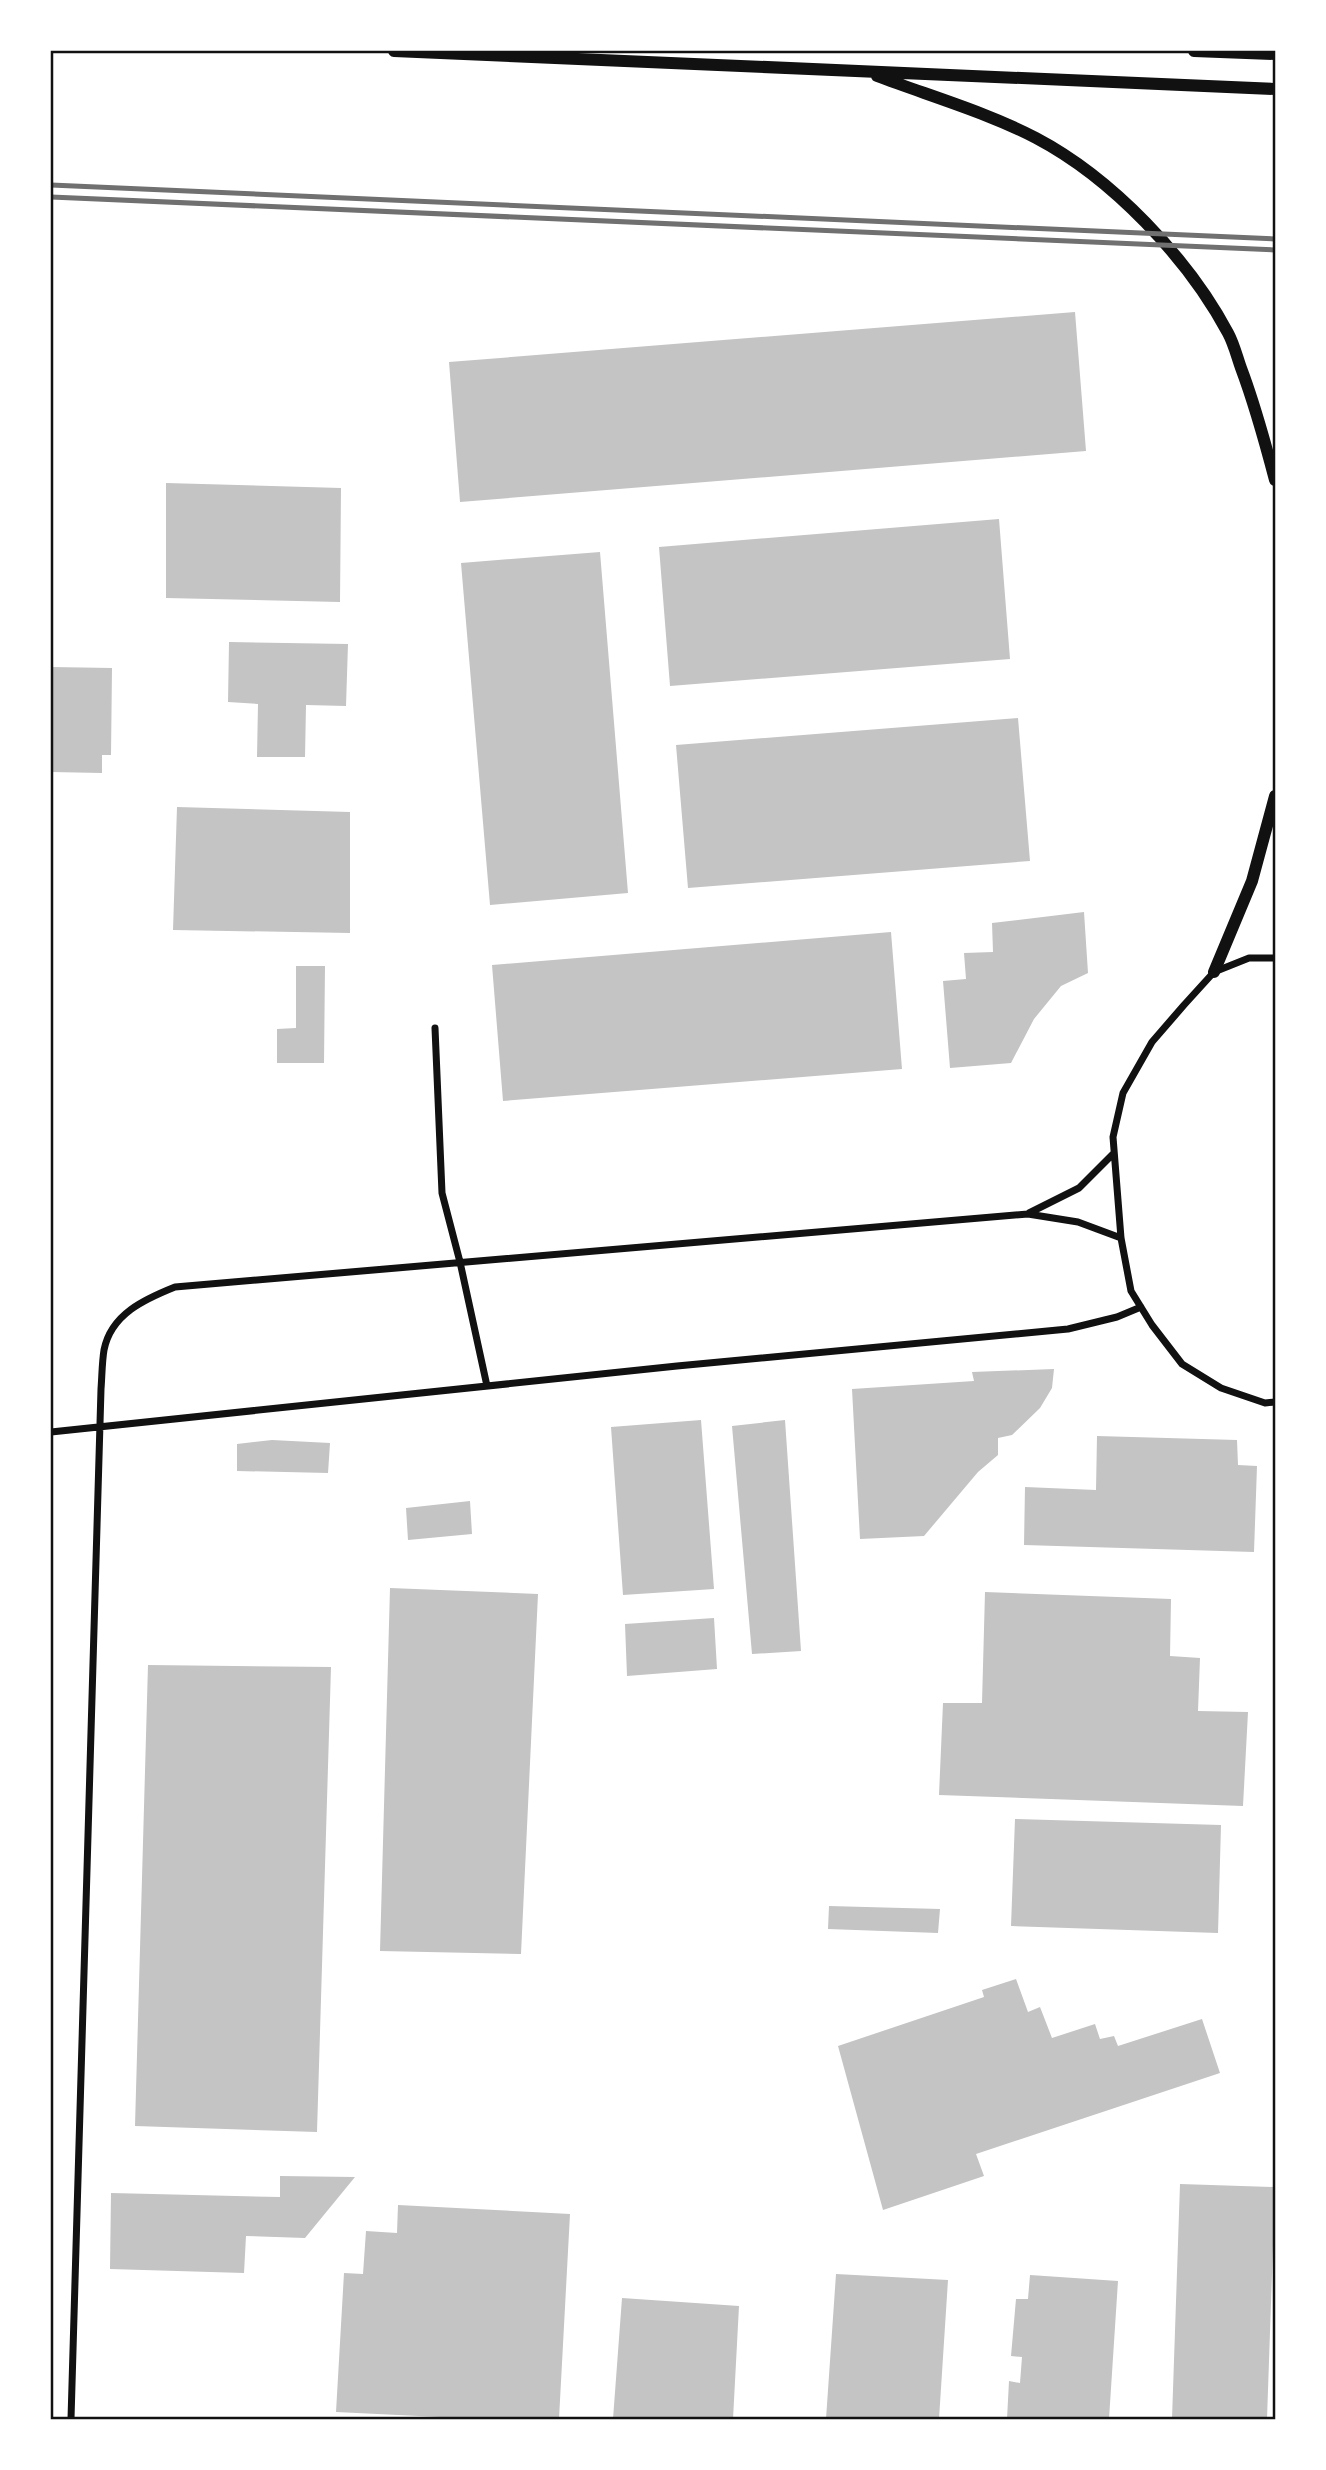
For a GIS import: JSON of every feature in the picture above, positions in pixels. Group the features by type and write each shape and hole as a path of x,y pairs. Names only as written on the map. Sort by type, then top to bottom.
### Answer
{"highway":[{"path":"394,51 1275,89"},
{"path":"1194,51 1275,54"},
{"path":"863,71 1036,138 1082,167 1117,194 1189,271 1229,335 1255,404 1275,480"},
{"path":"1214,972 1252,881 1275,796"}],"street":[{"path":"1275,958 1250,958 1214,972 1152,1042 1123,1093 1113,1137 1121,1238 1131,1291 1182,1364 1221,1388 1265,1403 1275,1402"},
{"path":"435,1028 442,1193 487,1386"},
{"path":"1028,1214 1079,1188 1113,1154"},
{"path":"71,2419 99,1427 104,1347 120,1317 149,1298 176,1287 1028,1214 1078,1222 1121,1238"},
{"path":"51,1432 1068,1329 1117,1317 1141,1307"}],"building":[{"path":"1075,312 1086,451 460,502 449,362"},
{"path":"166,483 341,488 340,602 166,598"},
{"path":"999,519 1010,659 670,686 659,547"},
{"path":"600,552 628,893 490,905 461,563"},
{"path":"229,642 348,644 346,706 306,705 305,757 257,757 258,704 228,702"},
{"path":"51,667 112,668 111,755 102,755 102,773 51,772"},
{"path":"1018,718 1030,861 688,888 676,745"},
{"path":"177,807 350,812 350,933 173,930"},
{"path":"1084,912 1088,973 1061,986 1034,1019 1011,1063 950,1068 943,981 966,979 964,953 993,952 992,923"},
{"path":"891,932 902,1069 503,1101 492,965"},
{"path":"296,966 325,966 324,1063 277,1063 277,1029 296,1028"},
{"path":"1054,1369 1052,1388 1040,1408 1012,1435 998,1438 998,1455 978,1472 924,1536 860,1539 852,1389 974,1381 972,1372"},
{"path":"701,1420 714,1589 623,1595 611,1427"},
{"path":"785,1420 801,1651 752,1654 732,1426"},
{"path":"1097,1436 1237,1440 1238,1465 1257,1466 1254,1552 1024,1545 1025,1487 1096,1490"},
{"path":"272,1440 330,1443 328,1473 237,1471 237,1444"},
{"path":"470,1501 472,1534 408,1540 406,1508"},
{"path":"390,1588 538,1594 521,1954 380,1951"},
{"path":"985,1592 1171,1599 1170,1656 1200,1658 1198,1711 1248,1712 1243,1806 939,1795 943,1703 982,1703"},
{"path":"714,1618 717,1669 627,1676 625,1624"},
{"path":"148,1665 331,1667 317,2132 135,2126"},
{"path":"1015,1819 1221,1825 1218,1933 1011,1926"},
{"path":"829,1906 940,1909 938,1933 828,1929"},
{"path":"1016,1979 1028,2012 1040,2007 1052,2038 1095,2024 1100,2039 1114,2036 1118,2046 1202,2019 1220,2073 976,2154 984,2176 883,2210 838,2046 984,1997 982,1990"},
{"path":"280,2176 355,2177 305,2238 246,2236 244,2273 110,2269 111,2193 280,2197"},
{"path":"1180,2184 1275,2187 1267,2419 1172,2419"},
{"path":"398,2205 570,2214 559,2419 481,2419 336,2412 344,2273 363,2274 366,2231 397,2233"},
{"path":"836,2274 948,2280 939,2419 826,2419"},
{"path":"1030,2275 1118,2281 1109,2419 1007,2419 1009,2381 1020,2383 1022,2357 1011,2356 1016,2299 1028,2299"},
{"path":"622,2298 739,2306 733,2419 613,2419"}],"railway":[{"path":"51,185 1275,239"},
{"path":"51,197 1275,250"}]}
